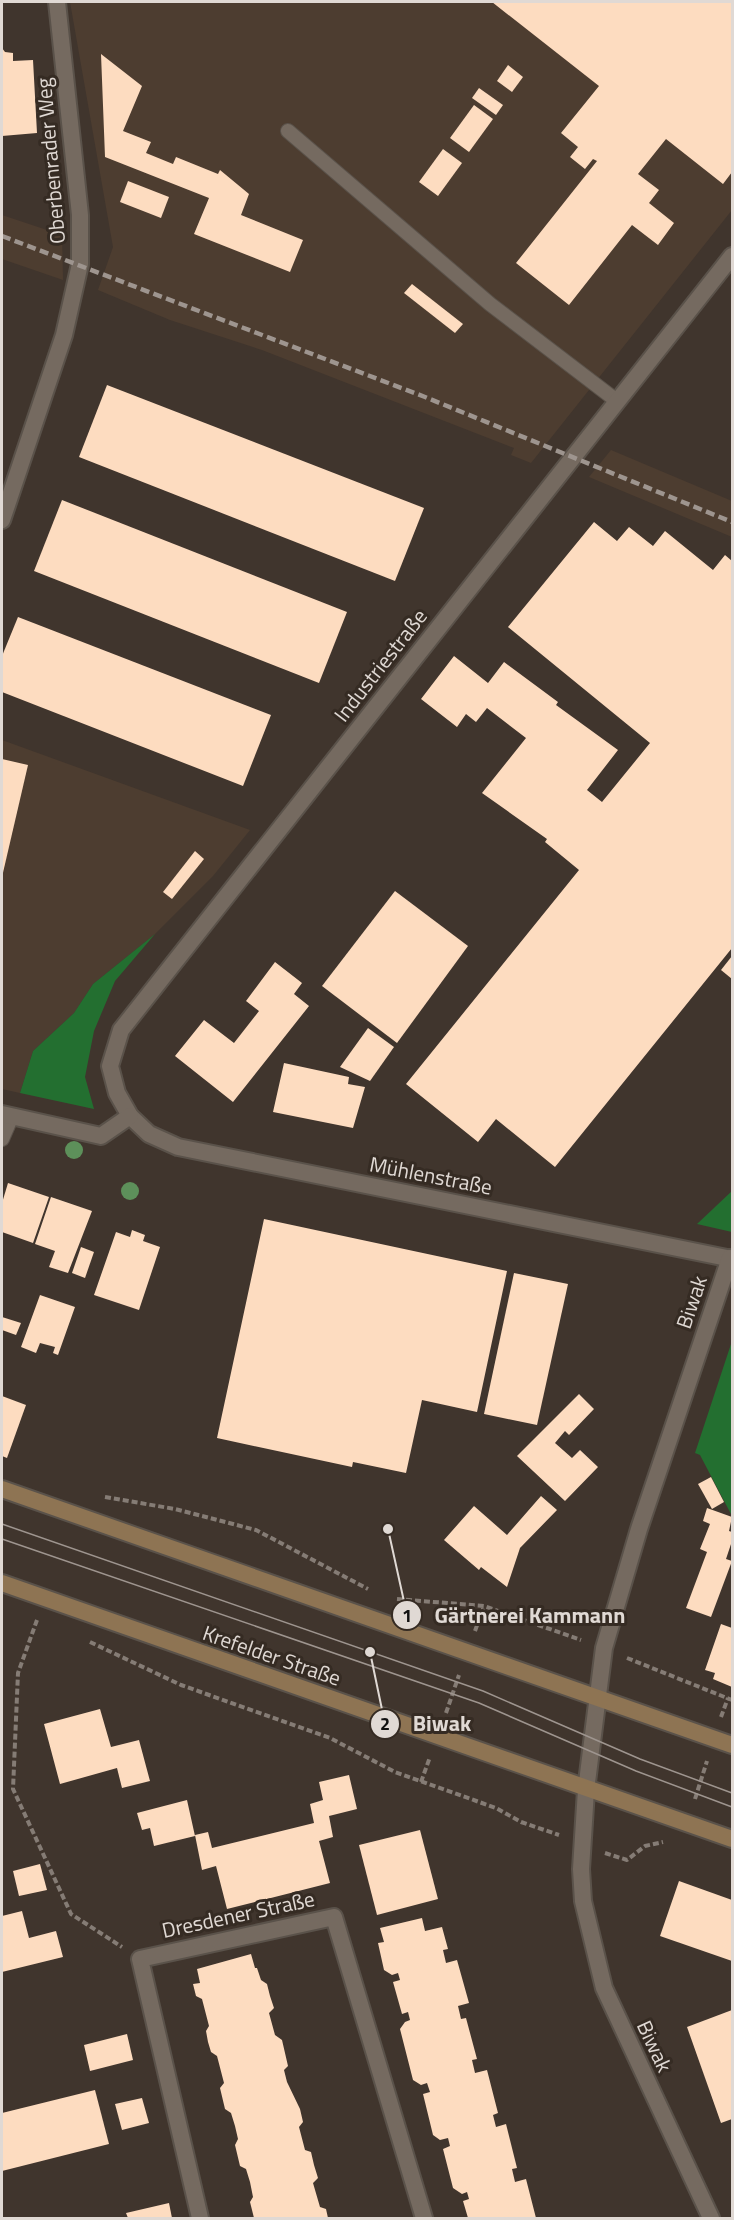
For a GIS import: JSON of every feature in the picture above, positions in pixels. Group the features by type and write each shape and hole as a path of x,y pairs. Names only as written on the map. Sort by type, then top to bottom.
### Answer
{"main road":[{"path":"2,1489 732,1745"},
{"name":"Krefelder Straße","path":"2,1583 585,1790 732,1839"}],"street":[{"name":"Oberbenrader Weg","path":"2,520 64,335 80,264 80,215 57,2"},
{"name":"Industriestraße","path":"129,1116 117,1094 110,1066 121,1030 732,256"},
{"path":"7,1115 101,1136 129,1116"},
{"name":"Mühlenstraße","path":"129,1116 149,1134 178,1147 731,1259"},
{"name":"Biwak","path":"711,2218 604,1988 583,1901 581,1869 585,1790 599,1699 604,1648 639,1528 731,1259"},
{"name":"Dresdener Straße","path":"200,2218 140,1959 334,1917 424,2218"}],"lane":[{"path":"288,131 490,303 617,401"},
{"path":"2,1139 7,1115"}],"path":[{"path":"97,1496 175,1509 256,1530 377,1594"},
{"path":"386,1598 484,1606 421,1782"},
{"path":"28,1616 47,1623"},
{"path":"37,1619 18,1673 13,1789 71,1914 140,1959"},
{"path":"88,1641 182,1685 330,1738 395,1772 496,1808 521,1822"},
{"path":"627,1860 645,1846 671,1841 680,1843 714,1739 730,1699"}],"shaded area":[{"path":"70,2 732,2 732,210 531,463 511,455 514,448 262,350 170,320 98,290 113,247"},
{"path":"2,215 62,235 63,280 2,259"},
{"path":"611,450 732,501 732,537 589,477"},
{"path":"2,740 250,830 213,876 155,934 93,984 74,1013 33,1051 20,1093 2,1089"}],"green space":[{"path":"155,934 115,981 94,1031 85,1077 94,1109 20,1093 33,1051 74,1013 93,984"},
{"path":"732,1191 732,1232 697,1224"},
{"path":"732,1341 732,1516 700,1455 695,1453"}],"building":[{"path":"492,2 732,2 732,172 723,184 666,139 638,174 659,190 649,203 674,223 658,245 632,225 569,305 516,263 597,161 593,159 585,169 570,157 578,147 561,133 599,86"},
{"path":"2,48 5,52 13,53 13,61 33,60 37,133 2,136"},
{"path":"101,54 142,86 123,131 151,142 146,153 173,164 176,157 218,174 220,170 249,194 241,215 303,240 290,272 194,234 209,198 105,157"},
{"path":"508,65 523,77 512,92 497,81"},
{"path":"479,88 503,105 496,115 472,98"},
{"path":"474,105 493,119 469,152 450,138"},
{"path":"443,149 462,163 438,196 419,182"},
{"path":"128,181 169,197 161,218 120,202"},
{"path":"412,284 463,324 455,333 404,293"},
{"path":"107,385 424,508 395,581 79,457"},
{"path":"62,500 347,612 319,683 34,571"},
{"path":"594,522 617,541 629,527 653,546 665,531 713,570 725,555 732,561 732,948 555,1167 496,1119 478,1142 406,1084 579,870 545,842 547,839 482,793 526,738 487,708 476,722 466,714 457,727 421,699 454,656 488,683 504,662 558,702 556,705 618,750 587,790 602,802 650,743 508,627"},
{"path":"18,617 271,715 243,786 2,692 2,656"},
{"path":"2,759 28,765 2,877"},
{"path":"195,851 204,859 172,899 163,892"},
{"path":"395,891 468,946 397,1043 322,986"},
{"path":"732,956 732,979 721,970"},
{"path":"275,962 302,983 294,994 309,1006 233,1102 175,1056 204,1020 234,1043 259,1011 246,1001"},
{"path":"368,1028 394,1047 370,1081 340,1067"},
{"path":"284,1063 349,1077 348,1084 365,1087 353,1128 273,1112"},
{"path":"8,1183 49,1197 33,1243 2,1232 2,1203"},
{"path":"51,1197 92,1211 68,1273 49,1267 55,1251 35,1244"},
{"path":"264,1219 507,1271 477,1412 422,1400 406,1473 353,1462 352,1467 217,1438"},
{"path":"132,1230 145,1235 143,1241 160,1247 139,1310 94,1295 116,1232 130,1237"},
{"path":"81,1247 94,1252 85,1278 72,1273"},
{"path":"514,1273 568,1284 537,1425 484,1414"},
{"path":"40,1295 75,1307 58,1355 53,1353 55,1347 40,1343 36,1353 21,1347"},
{"path":"2,1317 21,1323 16,1335 2,1330"},
{"path":"579,1394 594,1409 569,1435 565,1431 555,1443 572,1458 580,1450 598,1467 565,1501 517,1456"},
{"path":"2,1396 26,1405 7,1458 2,1456"},
{"path":"711,1477 724,1502 712,1509 698,1484"},
{"path":"541,1496 557,1510 520,1548 507,1587 481,1567 479,1570 444,1540 474,1506 507,1535"},
{"path":"707,1508 732,1517 729,1531 732,1532 732,1541 726,1559 732,1561 711,1617 686,1608 707,1552 700,1549 710,1524 703,1521"},
{"path":"721,1624 732,1628 732,1687 713,1679 715,1673 705,1670"},
{"path":"100,1709 111,1747 139,1740 150,1781 122,1788 117,1768 60,1784 44,1724"},
{"path":"349,1775 357,1809 329,1816 333,1837 319,1841 330,1883 227,1909 216,1866 202,1870 195,1835 208,1832 212,1848 314,1823 310,1804 323,1800 319,1782"},
{"path":"187,1800 195,1836 154,1846 150,1828 142,1830 137,1813"},
{"path":"420,1830 438,1899 377,1915 359,1845"},
{"path":"40,1864 47,1890 19,1896 13,1871"},
{"path":"679,1881 732,1900 732,1961 660,1936"},
{"path":"22,1911 29,1938 56,1931 63,1957 2,1972 2,1916"},
{"path":"422,1918 425,1931 442,1927 448,1949 443,1950 446,1963 457,1960 469,2003 458,2006 461,2019 466,2018 477,2059 472,2060 475,2073 487,2070 498,2113 493,2115 496,2127 506,2124 517,2168 512,2169 515,2182 526,2179 536,2218 468,2218 463,2201 469,2199 467,2192 462,2194 453,2188 443,2149 450,2146 448,2138 440,2140 433,2135 423,2094 430,2092 427,2083 421,2085 413,2080 400,2029 405,2022 410,2020 408,2012 402,2014 393,1982 400,1980 398,1973 392,1975 384,1970 378,1943 384,1942 380,1928"},
{"path":"251,1954 261,1980 267,1984 274,2008 269,2013 275,2035 282,2040 288,2066 284,2070 287,2082 300,2109 303,2122 299,2127 305,2150 311,2152 318,2178 313,2183 320,2207 326,2209 328,2218 254,2218 250,2202 253,2197 250,2182 246,2169 240,2166 235,2145 238,2139 235,2126 231,2113 225,2109 220,2088 224,2083 217,2056 211,2052 208,2042 206,2031 209,2026 202,1999 196,1996 193,1984 200,1983 197,1969"},
{"path":"732,2010 732,2119 721,2123 687,2027"},
{"path":"127,2034 133,2060 90,2071 84,2045"},
{"path":"95,2090 109,2144 2,2171 2,2113"},
{"path":"142,2098 149,2123 122,2130 115,2104"},
{"path":"169,2203 172,2218 128,2218 126,2213"}],"tram line":[{"path":"2,1524 483,1691 640,1759 732,1793"},
{"path":"2,1539 479,1703 636,1771 732,1807"}],"railway":[{"path":"2,236 425,397 732,522"}],"place":[{"name":"Gärtnerei Kammann","path":"388,1529"},
{"name":"Biwak","path":"370,1652"}]}
